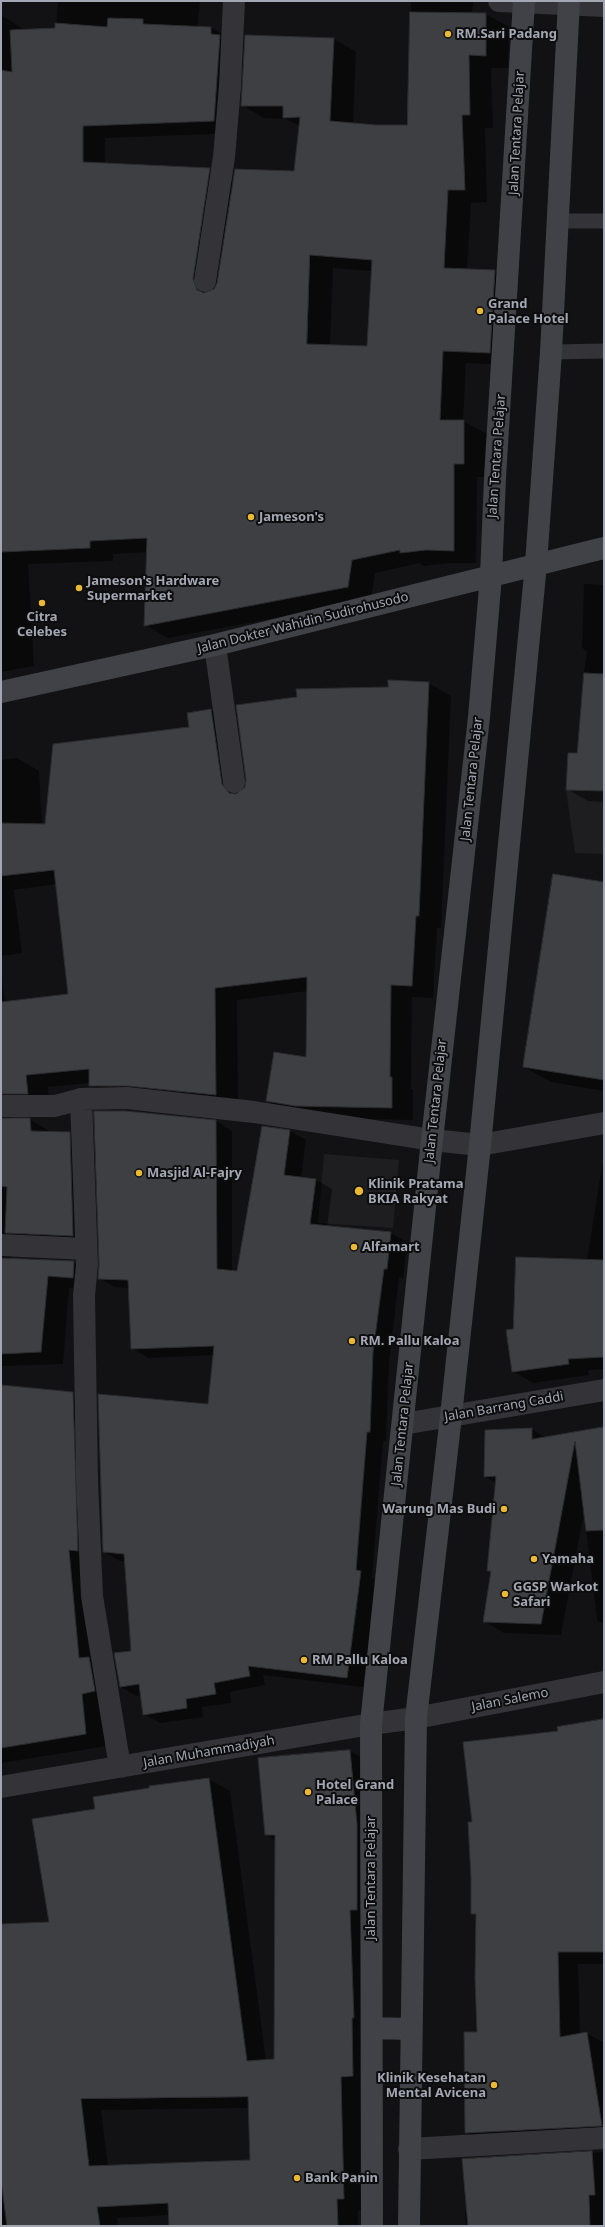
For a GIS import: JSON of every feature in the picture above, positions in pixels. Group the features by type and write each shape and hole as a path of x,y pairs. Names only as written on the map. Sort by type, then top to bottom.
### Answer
{"main road":[{"name":"Jalan Tentara Pelajar","path":"372,2226 371,1724 432,1140 478,725 491,576 495,478 524,1"},
{"path":"408,2226 416,1718 451,1416 480,1145 536,564 551,352 569,3"},
{"name":"Jalan Dokter Wahidin Sudirohusodo","path":"1,692 215,645 604,548"},
{"path":"372,2028 411,2029"}],"street":[{"path":"205,281 224,157 230,86 234,1"},
{"path":"499,1 569,3 604,6"},
{"path":"215,645 234,782"},
{"path":"1,1106 55,1106 81,1099 127,1098 254,1112 432,1140 480,1145 604,1123"},
{"path":"81,1099 86,1249 84,1295 87,1473 92,1596 120,1767"},
{"path":"1,1245 86,1249"},
{"name":"Jalan Barrang Caddi","path":"403,1424 604,1390"},
{"name":"Jalan Salemo","path":"416,1718 604,1682"},
{"name":"Jalan Muhammadiyah","path":"1,1788 371,1724 416,1718"},
{"path":"409,2149 604,2138"}],"lane":[{"path":"557,221 604,220"},
{"path":"551,352 604,351"}],"shaded area":[{"path":"566,790 604,790 604,854 575,853"},
{"name":"Klinik Pratama BKIA Rakyat","path":"324,1154 399,1160 393,1228 318,1223"}],"building":[{"path":"410,12 486,13 486,56 469,55 470,115 462,115 465,190 448,190 444,268 495,270 490,353 443,351 440,420 464,420 464,464 454,464 454,551 426,550 400,553 400,550 352,560 348,587 144,626 147,538 90,541 90,548 1,552 1,70 12,72 10,30 55,28 55,23 107,27 108,18 143,19 143,24 211,27 211,34 220,35 214,121 83,126 83,162 210,168 193,279 197,290 204,293 214,289 217,283 235,169 294,171 300,117 283,118 283,106 241,106 245,35 334,38 330,121 376,125 407,125","holes":["310,255 372,260 367,346 307,344"]},
{"path":"584,673 604,674 604,791 566,790 568,753 577,753"},
{"path":"388,680 429,682 419,916 416,916 412,986 391,985 390,1077 392,1077 392,1108 295,1106 266,1101 274,1052 306,1057 307,977 215,988 216,1095 128,1086 89,1086 89,1069 26,1075 28,1094 1,1094 1,1002 68,994 54,870 1,876 1,823 45,824 53,744 189,727 187,713 211,709 222,784 229,793 236,794 245,787 246,780 236,705 297,697 296,689 388,687"},
{"path":"553,874 604,882 604,1080 523,1067"},
{"path":"94,1111 126,1111 216,1120 217,1269 237,1271 262,1126 290,1130 284,1175 316,1179 310,1224 391,1232 387,1269 384,1269 373,1352 370,1432 367,1432 356,1570 361,1571 347,1678 248,1666 250,1676 214,1683 216,1694 186,1699 187,1708 143,1715 139,1684 120,1687 114,1653 131,1651 124,1554 103,1552 98,1394 208,1404 214,1346 131,1349 128,1280 98,1279 99,1265"},
{"path":"1,1118 30,1118 31,1131 70,1132 73,1236 5,1233 7,1187 1,1186"},
{"path":"516,1257 604,1260 604,1357 568,1359 569,1364 512,1372 506,1330 513,1329"},
{"path":"1,1258 74,1261 73,1278 48,1276 41,1352 1,1354"},
{"path":"1,1385 73,1392 78,1551 69,1550 79,1658 89,1657 95,1691 82,1694 86,1734 1,1748"},
{"path":"604,1427 604,1530 586,1531 575,1441 541,1624 483,1622 491,1571 487,1571 496,1476 484,1477 485,1430 532,1428 532,1439"},
{"path":"604,1719 604,1952 558,1952 560,2037 587,2032 602,2126 465,2133 464,2032 477,2032 475,1978 476,1914 471,1914 471,1877 468,1822 472,1822 463,1742 558,1731 557,1727"},
{"path":"350,1750 357,1824 357,1910 350,1910 354,2018 352,2018 353,2076 341,2077 344,2199 337,2199 338,2226 169,2226 168,2203 97,2207 100,2226 7,2226 1,2180 1,1924 49,1922 32,1819 95,1809 93,1797 149,1788 149,1786 209,1778 247,2061 274,2059 275,1835 265,1835 258,1758","holes":["248,2097 250,2160 89,2166 81,2099"]},
{"path":"592,2151 595,2195 589,2195 590,2226 468,2226 462,2159"}],"place":[{"name":"RM.Sari Padang","path":"448,34"},
{"name":"Grand Palace Hotel","path":"480,311"},
{"name":"Jameson's","path":"251,517"},
{"name":"Jameson's Hardware Supermarket","path":"79,588"},
{"name":"Citra Celebes","path":"42,603"},
{"name":"Masjid Al-Fajry","path":"139,1173"},
{"name":"Klinik Pratama BKIA Rakyat","path":"359,1191"},
{"name":"Alfamart","path":"354,1247"},
{"name":"RM. Pallu Kaloa","path":"352,1341"},
{"name":"Warung Mas Budi","path":"504,1509"},
{"name":"Yamaha","path":"534,1559"},
{"name":"GGSP Warkot Safari","path":"505,1594"},
{"name":"RM Pallu Kaloa","path":"304,1660"},
{"name":"Hotel Grand Palace","path":"308,1792"},
{"name":"Klinik Kesehatan Mental Avicena","path":"494,2085"},
{"name":"Bank Panin","path":"297,2178"}]}
